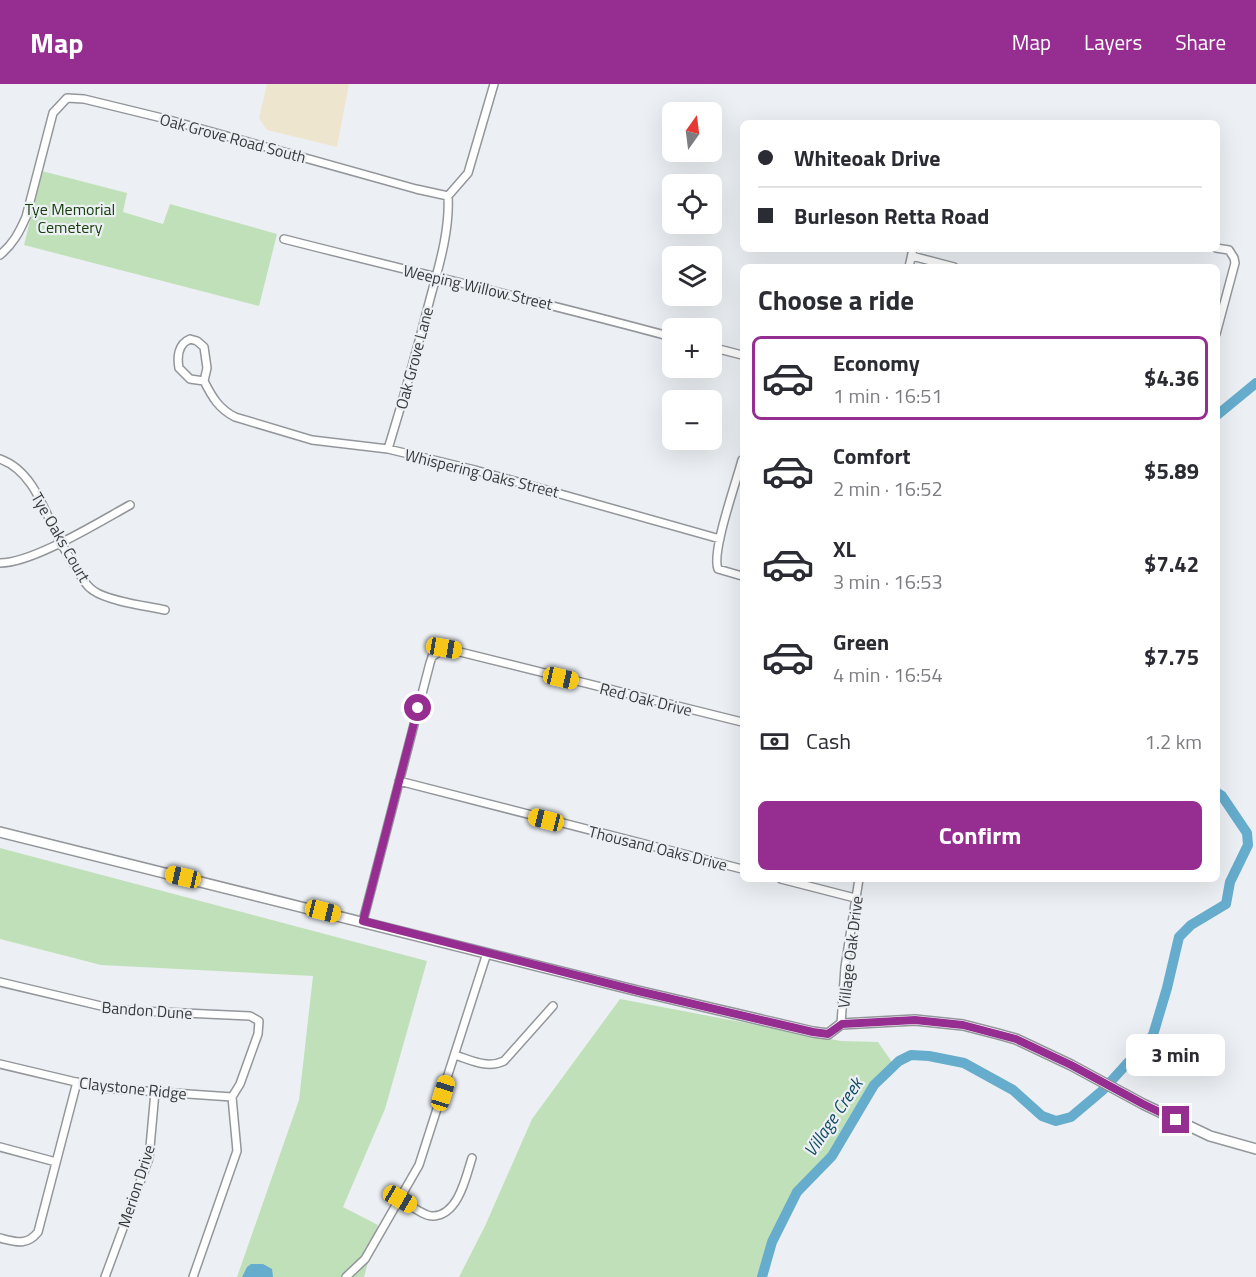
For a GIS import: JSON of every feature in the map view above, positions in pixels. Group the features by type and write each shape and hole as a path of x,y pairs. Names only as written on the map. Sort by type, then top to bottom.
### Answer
{"street":[{"path":"448,196 464,181 468,173 494,84"},
{"name":"Oak Grove Road South","path":"0,255 12,244 26,217 53,113 67,98 84,99 153,116 448,196"},
{"name":"Oak Grove Lane","path":"388,449 436,278 449,212 448,196"},
{"name":"Weeping Willow Street","path":"284,239 566,308 662,334"},
{"path":"1220,249 1229,250 1235,262 1220,330"},
{"path":"913,253 945,264"},
{"path":"186,341 197,341 204,347 207,368 204,381 190,378 179,368 179,350 186,341"},
{"path":"722,350 740,354"},
{"name":"Whispering Oaks Street","path":"204,381 217,404 224,412 235,417 312,440 388,449 475,470 720,539"},
{"name":"Tye Oaks Court","path":"0,459 11,463 27,478 60,542 84,581 93,591 165,610"},
{"path":"740,467 720,539 716,564 718,569 740,575"},
{"path":"0,563 12,563 30,557 130,505"},
{"name":"Red Oak Drive","path":"399,782 432,657 444,648 740,722"},
{"path":"363,921 399,782"},
{"name":"Thousand Oaks Drive","path":"399,782 740,868"},
{"path":"0,832 638,991 813,1032 828,1034 842,1024 915,1020 963,1025 1016,1039 1210,1136 1256,1149"},
{"path":"793,882 855,898"},
{"name":"Village Oak Drive","path":"842,1024 845,967 858,882"},
{"path":"346,1277 365,1259 419,1166 487,953"},
{"name":"Bandon Dune","path":"0,982 118,1010 250,1016 259,1021 258,1034 240,1084 232,1097"},
{"path":"455,1055 488,1065 504,1061 553,1006"},
{"name":"Claystone Ridge","path":"0,1064 101,1088 232,1097"},
{"path":"0,1238 18,1243 26,1242 38,1232 77,1082"},
{"name":"Merion Drive","path":"105,1277 149,1158 155,1092"},
{"path":"193,1277 237,1151 232,1097"},
{"path":"0,1147 57,1162"},
{"path":"400,1199 425,1214 434,1216 445,1211 455,1202 472,1158"}],"shaded area":[{"path":"267,84 349,84 337,147 267,130 259,118"}],"green space":[{"name":"Tye Memorial Cemetery","path":"42,171 127,193 123,212 163,224 170,204 277,234 259,306 24,245"},
{"path":"0,848 427,961 385,1109 343,1207 378,1225 364,1277 237,1277 299,1100 313,976 101,965 0,939"},
{"path":"620,999 841,1041 878,1042 894,1065 874,1085 832,1156 797,1192 772,1242 762,1277 459,1277 485,1226 532,1119"}],"water":[{"path":"251,1264 263,1264 272,1269 273,1277 242,1277"}],"waterway":[{"name":"Village Creek","path":"1220,413 1256,383"},
{"name":"Village Creek","path":"762,1277 772,1242 797,1192 832,1156 874,1085 899,1061 911,1055 964,1063 1013,1090 1042,1116 1056,1121 1071,1117 1103,1090 1153,1035 1179,937 1191,925 1226,904 1230,882 1248,845 1247,833 1220,795"}],"route":[{"path":"418,708 363,921 638,991 813,1032 828,1034 842,1024 915,1020 963,1025 1016,1039 1176,1120"}]}
